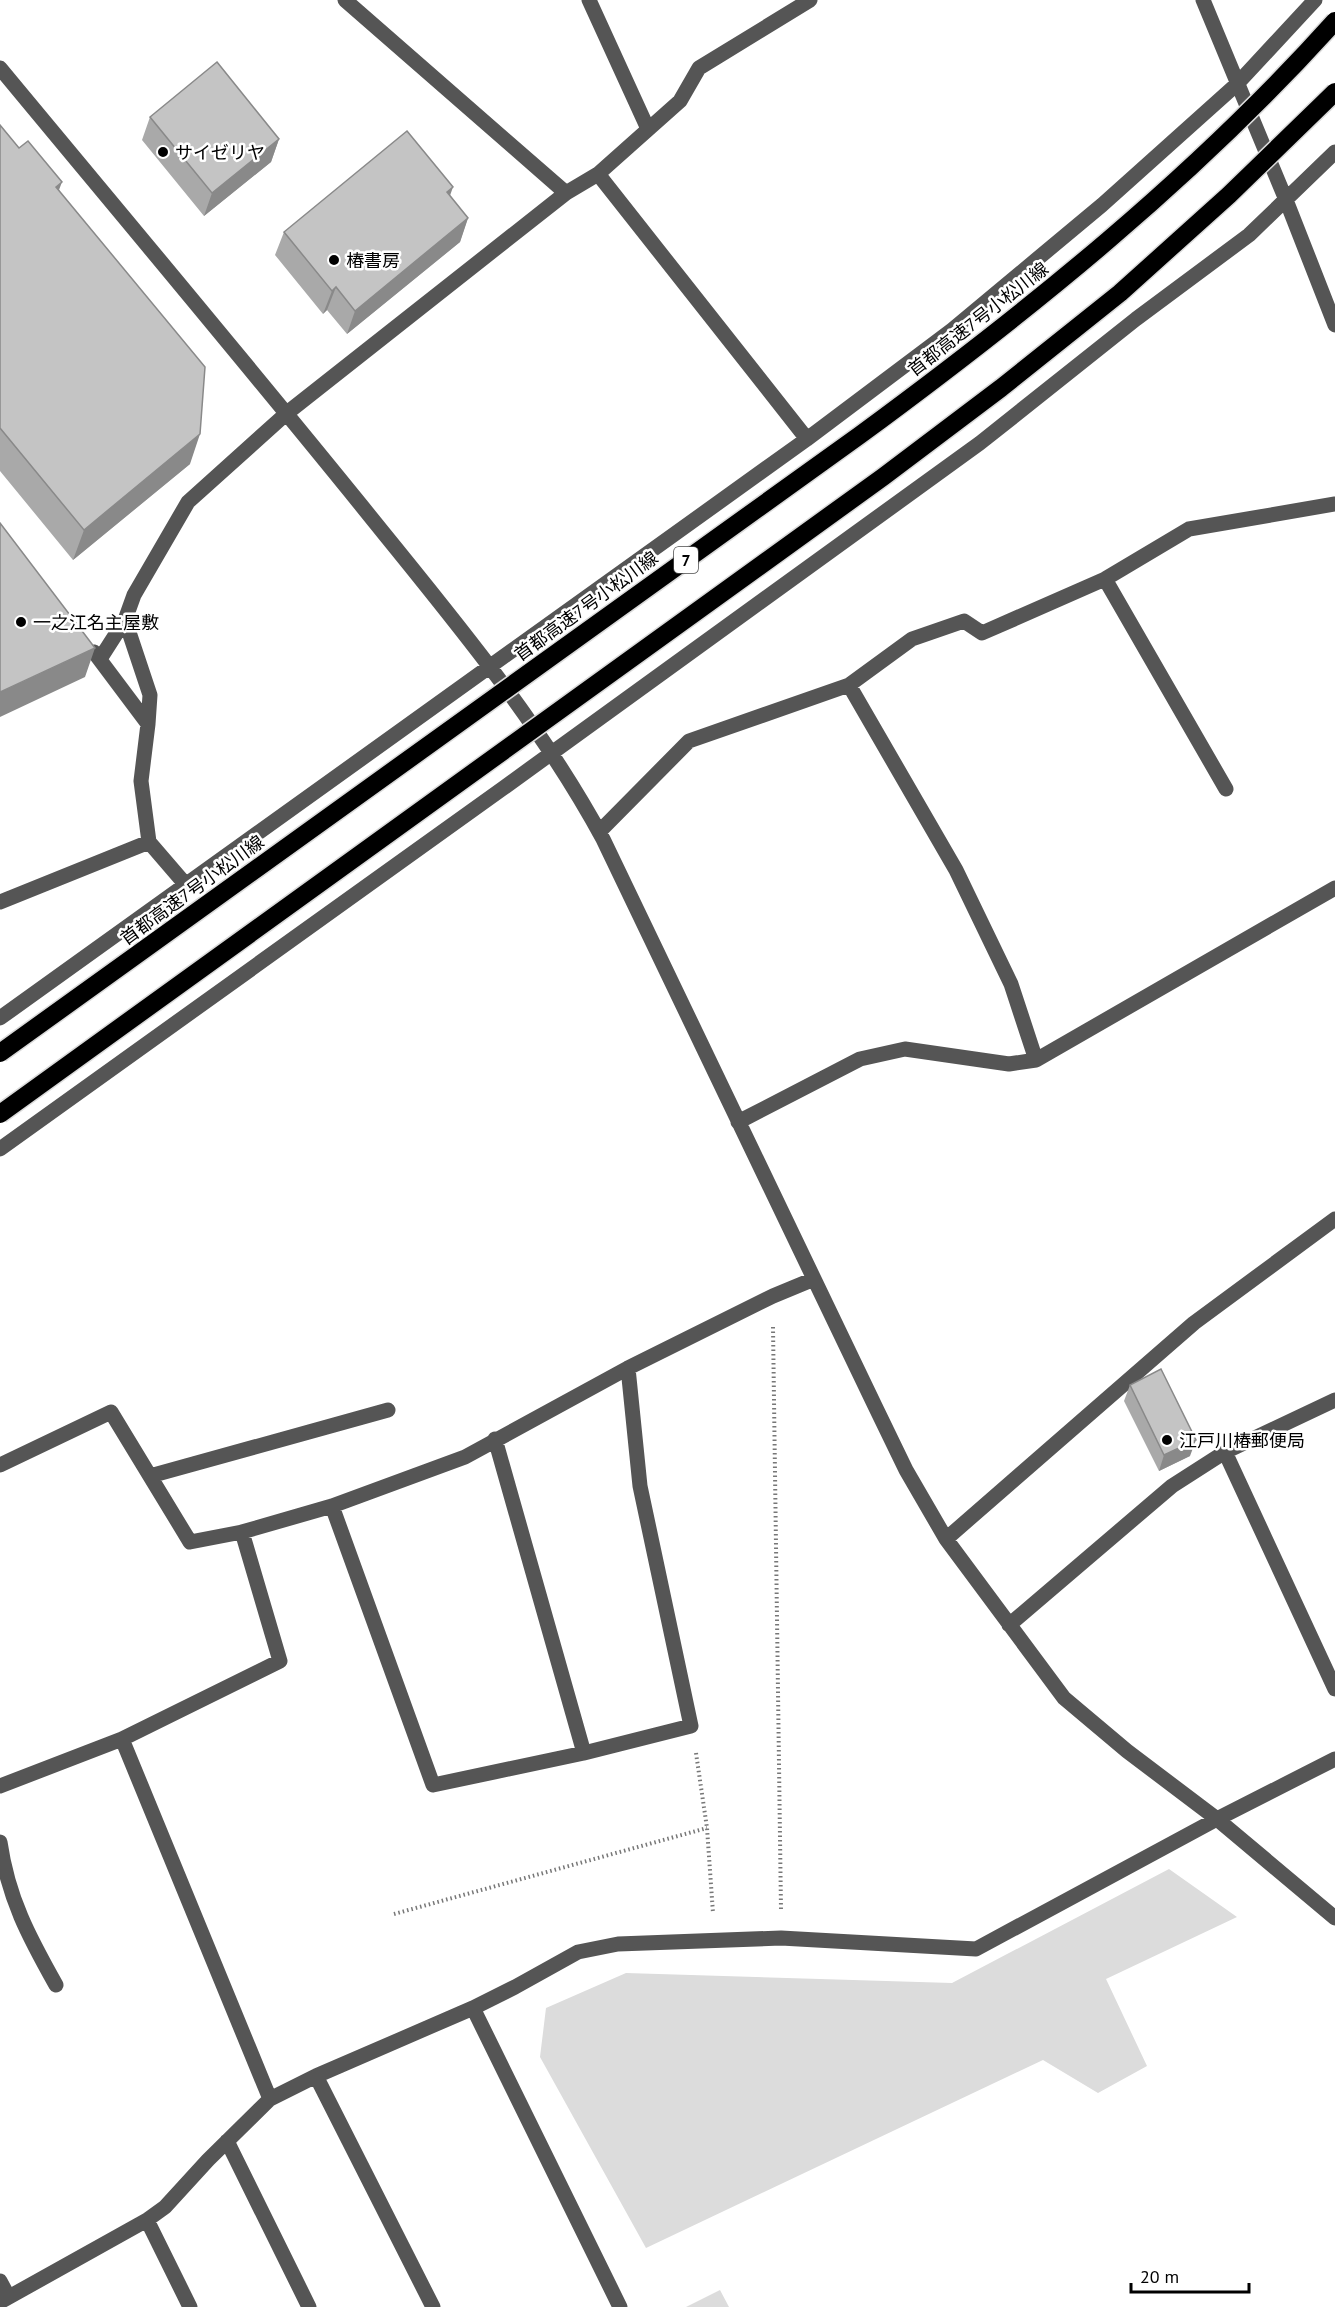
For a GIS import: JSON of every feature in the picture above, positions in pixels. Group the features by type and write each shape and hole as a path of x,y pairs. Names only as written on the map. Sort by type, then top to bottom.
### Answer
{"highway":[{"name":"首都高速7号小松川線","path":"0,1053 968,356 1088,259 1195,164 1295,66 1335,21"},
{"path":"0,1114 883,477 1002,388 1120,293 1229,195 1335,92"}],"street":[{"path":"345,0 566,193"},
{"path":"588,0 648,129"},
{"path":"100,659 125,621 134,594 188,502 287,413 566,193 598,174 680,101 699,68 810,0"},
{"path":"1203,0 1335,325"},
{"path":"0,1018 807,439 960,322 1102,205 1237,84 1315,0"},
{"path":"0,68 287,413 491,666 551,754 599,832 906,1470 946,1539 1064,1698 1127,1751 1216,1819 1335,1918"},
{"path":"0,1149 980,443 1136,319 1249,234 1335,152"},
{"path":"598,174 807,439"},
{"path":"599,832 689,741 849,686 912,639 964,621 982,633 1105,579 1190,529 1335,504"},
{"path":"1105,579 1226,789"},
{"path":"125,621 150,695 141,782 149,842 186,885"},
{"path":"86,644 100,659 148,724"},
{"path":"849,686 956,870 1011,984 1036,1060"},
{"path":"0,902 149,842"},
{"path":"738,1122 860,1059 905,1049 1009,1064 1036,1060 1335,888"},
{"path":"946,1539 1194,1323 1335,1219"},
{"path":"0,1465 111,1412 189,1542 242,1532 332,1506 465,1457 628,1368 773,1296 814,1280"},
{"path":"332,1506 433,1785 584,1753 691,1726 640,1486 628,1368"},
{"path":"1009,1626 1172,1486 1225,1452 1335,1400"},
{"path":"150,1476 388,1410"},
{"path":"495,1439 584,1753"},
{"path":"1225,1452 1335,1689"},
{"path":"0,1786 122,1739 280,1661 242,1532"},
{"path":"122,1739 270,2099"},
{"path":"0,2281 4,2299 147,2220 165,2207 270,2099 316,2076 515,1988 578,1952 618,1944 781,1938 976,1949 1216,1819 1335,1759"},
{"path":"0,1842 2,1868 22,1924 56,1985"},
{"path":"473,2008 620,2307"},
{"path":"316,2076 433,2307"},
{"path":"227,2141 309,2307"},
{"path":"147,2220 190,2307"}],"path":[{"path":"773,1296 781,1938"},
{"path":"691,1726 707,1828 715,1941"},
{"path":"393,1914 707,1828"}],"shaded area":[{"path":"1169,1869 1237,1917 1106,1979 1147,2066 1098,2093 1043,2060 646,2248 540,2057 546,2008 626,1973 952,1983"},
{"path":"720,2290 729,2307 686,2307"}],"building":[{"path":"217,62 279,139 212,193 150,117"},
{"path":"0,125 19,148 28,141 62,182 56,187 205,367 200,434 84,530 0,428"},
{"path":"407,131 453,187 447,192 468,218 355,311 336,287 332,291 284,232"},
{"path":"0,523 95,648 0,692"},
{"path":"1161,1369 1196,1440 1164,1455 1130,1385"}],"place":[{"name":"サイゼリヤ","path":"163,152"},
{"name":"椿書房","path":"334,260"},
{"name":"一之江名主屋敷","path":"21,622"},
{"name":"江戸川椿郵便局","path":"1167,1440"}]}
